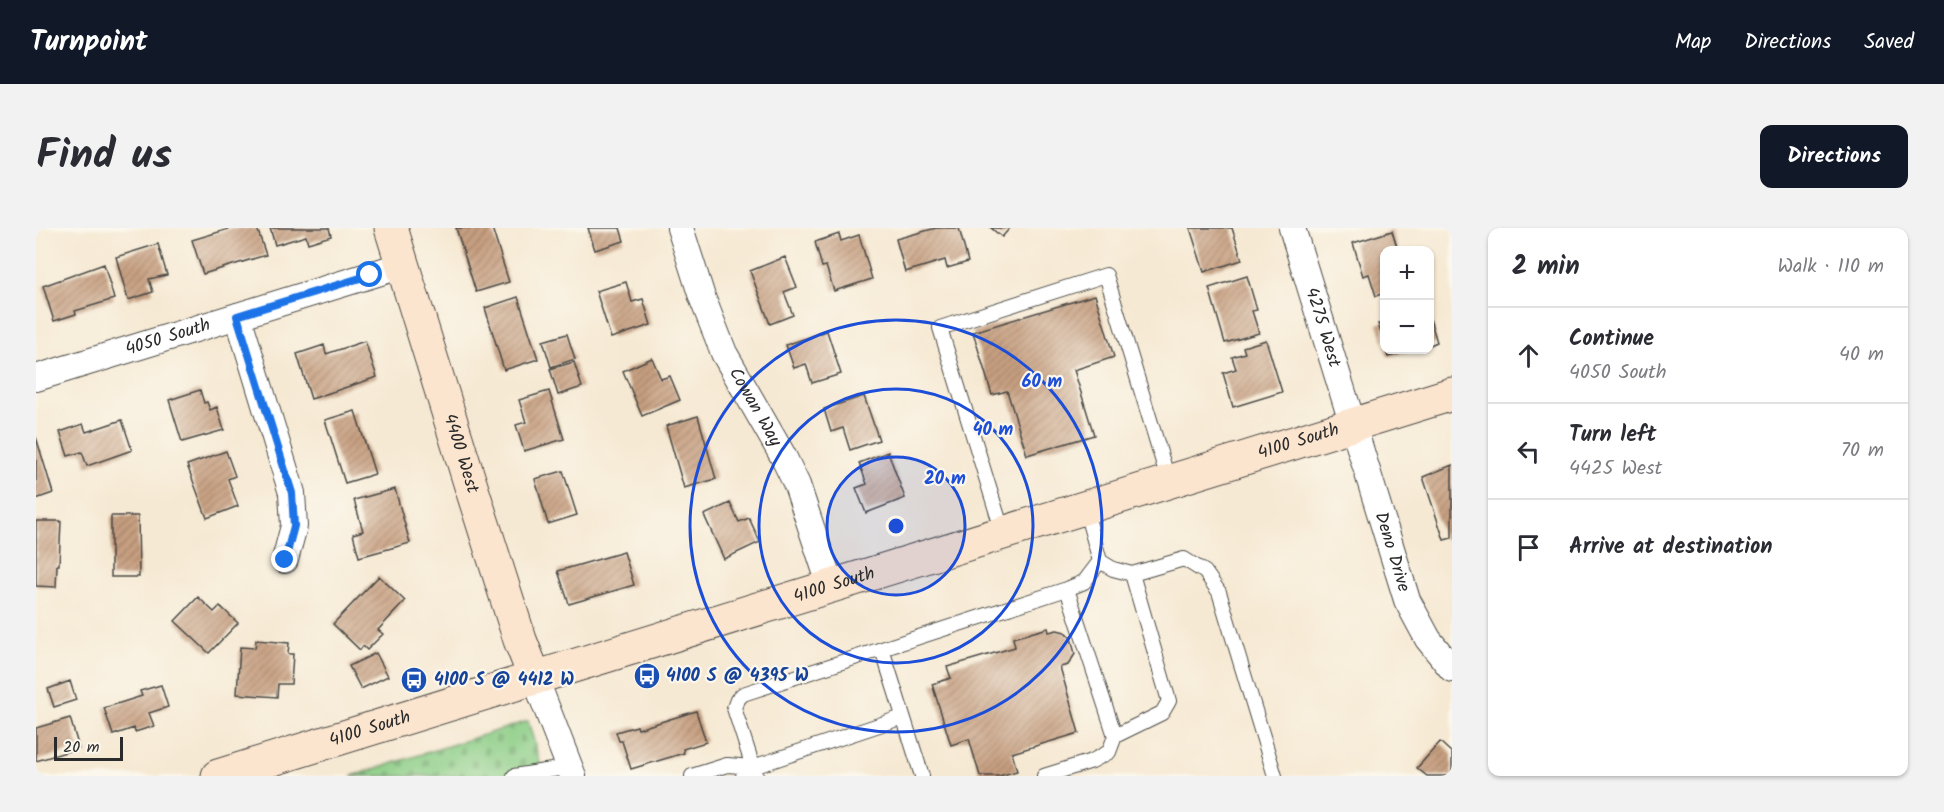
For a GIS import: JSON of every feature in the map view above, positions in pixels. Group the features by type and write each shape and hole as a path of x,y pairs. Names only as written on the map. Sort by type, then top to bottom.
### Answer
{"main road":[{"name":"4400 West","path":"391,228 520,640 535,678"},
{"name":"4100 South","path":"218,776 260,770 535,678 1452,394"}],"street":[{"name":"Cowan Way","path":"680,228 702,297 724,353 797,485 831,587"},
{"name":"4275 West","path":"1292,228 1353,425"},
{"name":"4050 South","path":"36,378 403,265"},
{"path":"237,316 292,493 294,526 285,560"},
{"name":"Deno Drive","path":"1353,425 1407,600 1428,639 1452,669"},
{"path":"535,678 572,772"}],"lane":[{"path":"1002,533 940,328 1106,275 1169,482"},
{"path":"1085,508 1100,561 1113,569 1132,574 1184,559 1204,572 1219,592 1275,776"},
{"path":"751,773 734,708 737,700 743,694 1067,589 1084,582 1100,561"},
{"path":"1115,736 1162,713 1169,701 1132,574"},
{"path":"1044,776 1092,761 1109,752 1115,736 1067,589"},
{"path":"882,649 922,776"},
{"path":"692,776 727,765 751,773 903,717"},
{"path":"514,776 572,772"}],"green space":[{"path":"528,721 544,776 352,776"}],"building":[{"path":"232,228 257,228 266,255 203,274 192,240"},
{"path":"270,228 329,228 331,236 308,243 306,236 275,245"},
{"path":"456,228 492,228 509,282 476,292"},
{"path":"588,228 620,228 624,241 595,250"},
{"path":"936,228 959,228 968,262 947,268 945,260 905,272 896,239"},
{"path":"991,228 1010,228 1002,237"},
{"path":"1190,228 1232,228 1242,260 1204,272"},
{"path":"1392,231 1397,246 1380,246 1380,294 1376,296 1369,274 1363,276 1353,243"},
{"path":"839,234 841,241 859,235 872,279 834,291 826,266 822,267 815,242"},
{"path":"158,244 167,275 149,279 153,292 128,300 116,257"},
{"path":"785,257 797,287 784,292 793,315 770,324 750,271"},
{"path":"104,264 114,299 75,311 76,314 54,321 43,286"},
{"path":"1247,276 1257,310 1252,311 1259,333 1225,343 1209,288"},
{"path":"626,282 632,302 643,299 651,325 611,338 596,291"},
{"path":"1095,295 1114,357 1074,370 1094,435 1027,455 1007,391 992,395 973,332"},
{"path":"518,297 538,359 504,370 485,308"},
{"path":"827,331 841,374 812,383 806,364 794,368 786,345"},
{"path":"567,334 575,359 551,367 543,341"},
{"path":"1266,340 1282,392 1233,407 1223,373 1236,369 1232,357 1245,353 1243,347"},
{"path":"365,341 377,377 311,399 297,354 324,345 326,354"},
{"path":"652,358 661,379 670,376 680,400 642,416 623,371"},
{"path":"574,362 582,387 558,395 550,369"},
{"path":"200,390 204,403 207,402 210,410 217,407 224,430 182,442 169,400"},
{"path":"549,391 564,439 524,451 516,425 526,422 519,400"},
{"path":"864,396 879,440 850,450 843,428 831,432 824,409"},
{"path":"355,411 375,474 345,483 325,420"},
{"path":"698,416 716,479 684,488 666,426"},
{"path":"122,420 132,450 87,466 82,452 68,456 60,432 83,424 86,432"},
{"path":"36,437 53,493 36,499"},
{"path":"226,451 235,476 228,479 238,506 207,518 187,465"},
{"path":"888,452 905,498 866,513 856,488 867,484 859,463"},
{"path":"1452,465 1452,538 1444,540 1423,477"},
{"path":"563,471 577,515 548,524 535,479"},
{"path":"395,489 410,543 359,557 353,534 363,531 354,500"},
{"path":"730,503 739,522 749,518 760,542 724,559 704,515"},
{"path":"111,516 138,516 139,577 111,577"},
{"path":"36,521 61,521 56,587 36,586"},
{"path":"624,552 634,585 569,604 558,571"},
{"path":"379,576 405,601 378,630 383,634 367,650 363,646 360,650 333,624"},
{"path":"198,597 214,612 220,606 238,623 209,653 175,621"},
{"path":"1048,628 1049,632 1057,630 1065,632 1071,638 1075,654 1068,665 1060,667 1079,733 1012,753 1017,771 999,776 980,776 969,739 951,745 932,684 951,678 947,667 1015,647 1013,638"},
{"path":"256,640 289,643 288,654 293,654 291,684 278,684 277,697 237,694 240,647 255,648"},
{"path":"376,653 388,676 361,689 349,666"},
{"path":"70,681 76,700 54,707 48,689"},
{"path":"161,685 168,707 149,713 154,726 135,732 134,728 113,735 104,708 142,696 140,691"},
{"path":"696,711 706,742 683,749 684,753 631,769 622,741 619,741 616,732 637,726 638,729"},
{"path":"70,718 79,748 36,761 36,728"},
{"path":"1440,742 1452,753 1452,776 1427,776 1417,768"}],"place":[{"name":"4100 S @ 4395 W","path":"647,676"},
{"name":"4100 S @ 4412 W","path":"414,680"}],"route":[{"path":"285,560 294,526 292,493 237,316 370,275"}]}
